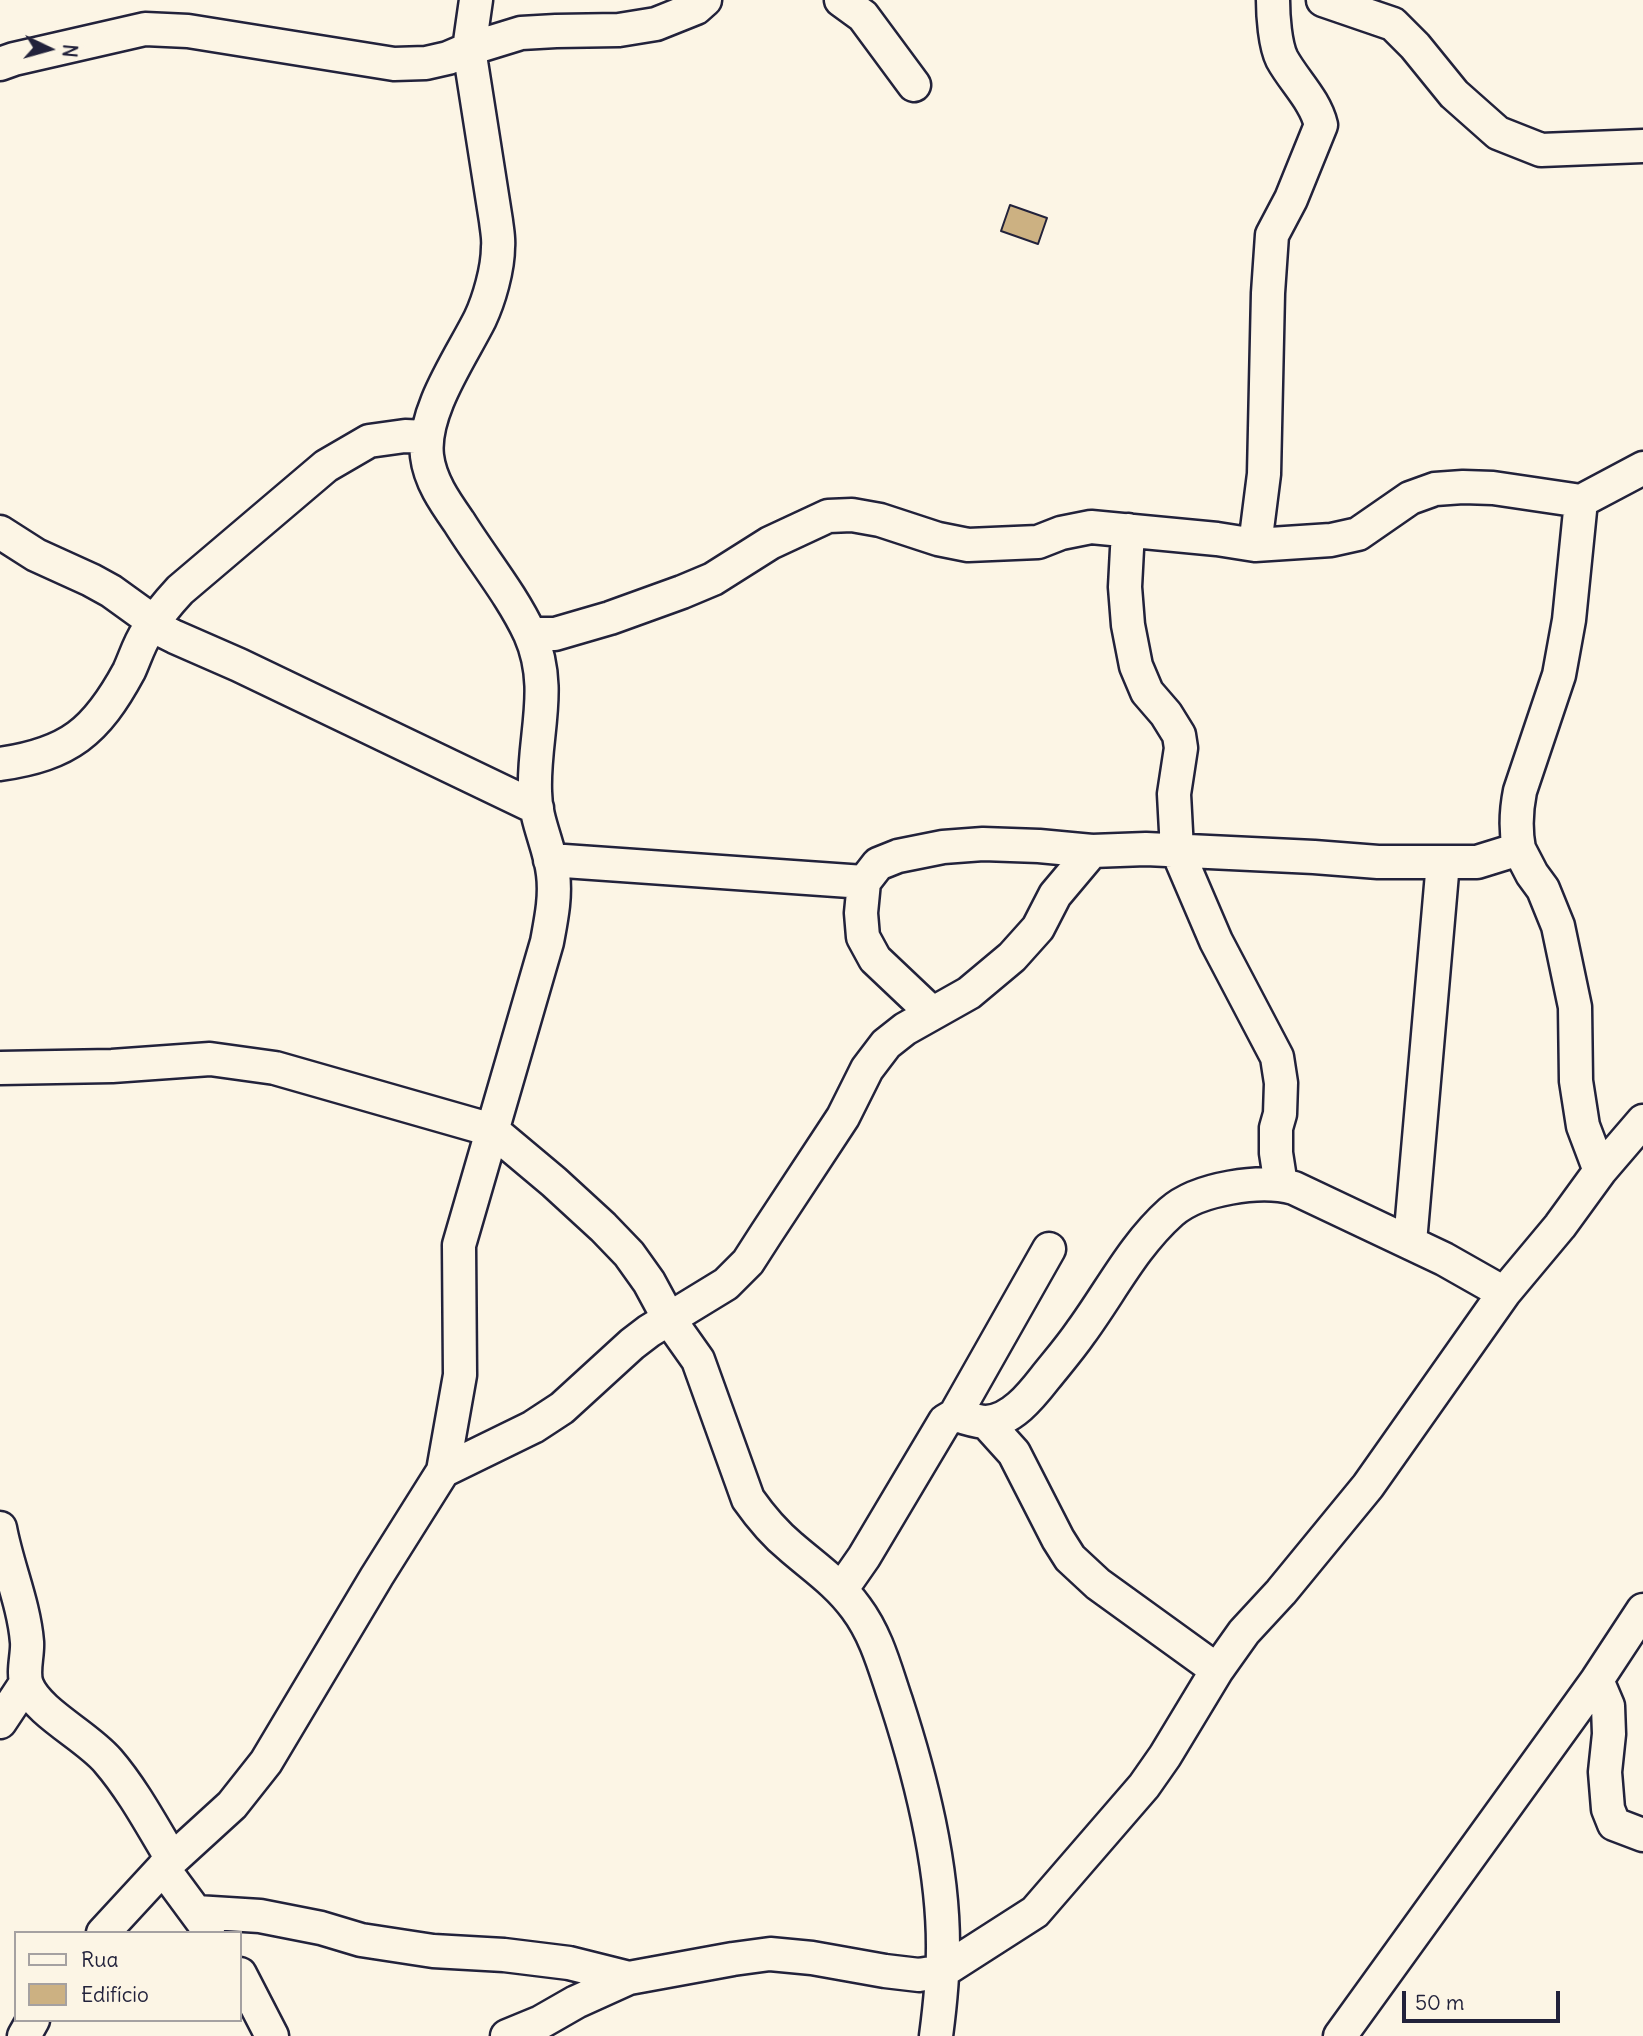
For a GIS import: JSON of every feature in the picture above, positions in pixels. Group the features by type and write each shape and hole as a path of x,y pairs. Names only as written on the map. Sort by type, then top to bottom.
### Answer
{"street":[{"path":"105,1931 168,1863 232,1805 266,1762 443,1471 460,1375 459,1245 547,942 554,901 553,874 538,823 534,793 542,713 542,643 436,487 427,457 427,437 437,405 450,373 481,317 498,257 496,221 469,50 476,0"},
{"path":"0,64 145,29 187,31 394,64 426,63 521,33 619,30 656,24 696,8 705,0"},
{"path":"841,0 863,16 914,85"},
{"path":"1255,545 1264,474 1272,235 1291,199 1321,125 1318,113 1281,56 1273,16 1273,0"},
{"path":"1323,0 1393,24 1415,46 1454,94 1499,133 1541,149 1643,146"},
{"path":"0,764 43,755 66,746 93,726 112,701 145,634 161,610 180,590 326,466 369,441 405,436 427,437"},
{"path":"542,643 713,579 770,543 828,516 852,515 880,520 937,539 968,545 1038,542 1061,533 1091,527 1255,545 1331,540 1358,534 1410,498 1434,489 1493,488 1581,501 1643,468"},
{"path":"1581,501 1569,620 1559,675 1520,791 1515,829 1519,849 1543,889 1558,926 1575,1006 1576,1081 1583,1126 1600,1171"},
{"path":"1128,530 1125,587 1128,625 1136,666 1147,692 1166,714 1179,735 1181,748 1174,794 1177,850 1216,941 1277,1057 1281,1083 1276,1153 1282,1185"},
{"path":"0,532 36,555 111,591 163,631 537,808"},
{"path":"932,1013 875,960 863,937 860,913 864,882 878,864 898,856 943,847 984,844 1092,851 1177,850 1378,862 1476,862 1519,849"},
{"path":"443,1471 533,1427 562,1408 632,1344 726,1284 748,1262 843,1117 867,1069 886,1044 905,1029 970,993 1012,957 1038,928 1055,895 1092,851"},
{"path":"550,860 864,882"},
{"path":"1410,1242 1443,862"},
{"path":"0,1068 112,1066 210,1059 275,1068 492,1130 554,1182 629,1254 649,1282 668,1319 698,1360 748,1499 761,1517 790,1546 841,1590 869,1628 878,1648 914,1760 928,1814 936,1867 943,1943 943,1971 936,2036"},
{"path":"507,2036 629,1978 770,1954 919,1975 943,1971 1035,1912 1144,1786 1217,1670 1244,1633 1368,1486 1504,1293 1643,1121"},
{"path":"955,1415 986,1422 1004,1417 1029,1399 1081,1332 1136,1249 1173,1210 1215,1191 1249,1186 1282,1185 1294,1188 1444,1258 1504,1293"},
{"path":"841,1590 944,1421 955,1415 1049,1249"},
{"path":"986,1422 1014,1453 1070,1558 1098,1584 1217,1670"},
{"path":"0,1528 27,1642 26,1683 1,1721"},
{"path":"1340,2036 1597,1680 1643,1610"},
{"path":"1597,1680 1608,1706 1609,1734 1605,1772 1608,1809 1614,1824 1643,1835"},
{"path":"26,1683 35,1698 47,1710 91,1743 129,1790 168,1863 204,1922 260,1916 321,1928 361,1940 433,1951 504,1955 569,1963 629,1978"},
{"path":"1,1721 47,1710"},
{"path":"242,1978 272,2036"}],"building":[{"path":"1010,205 1047,218 1038,244 1001,231"}]}
